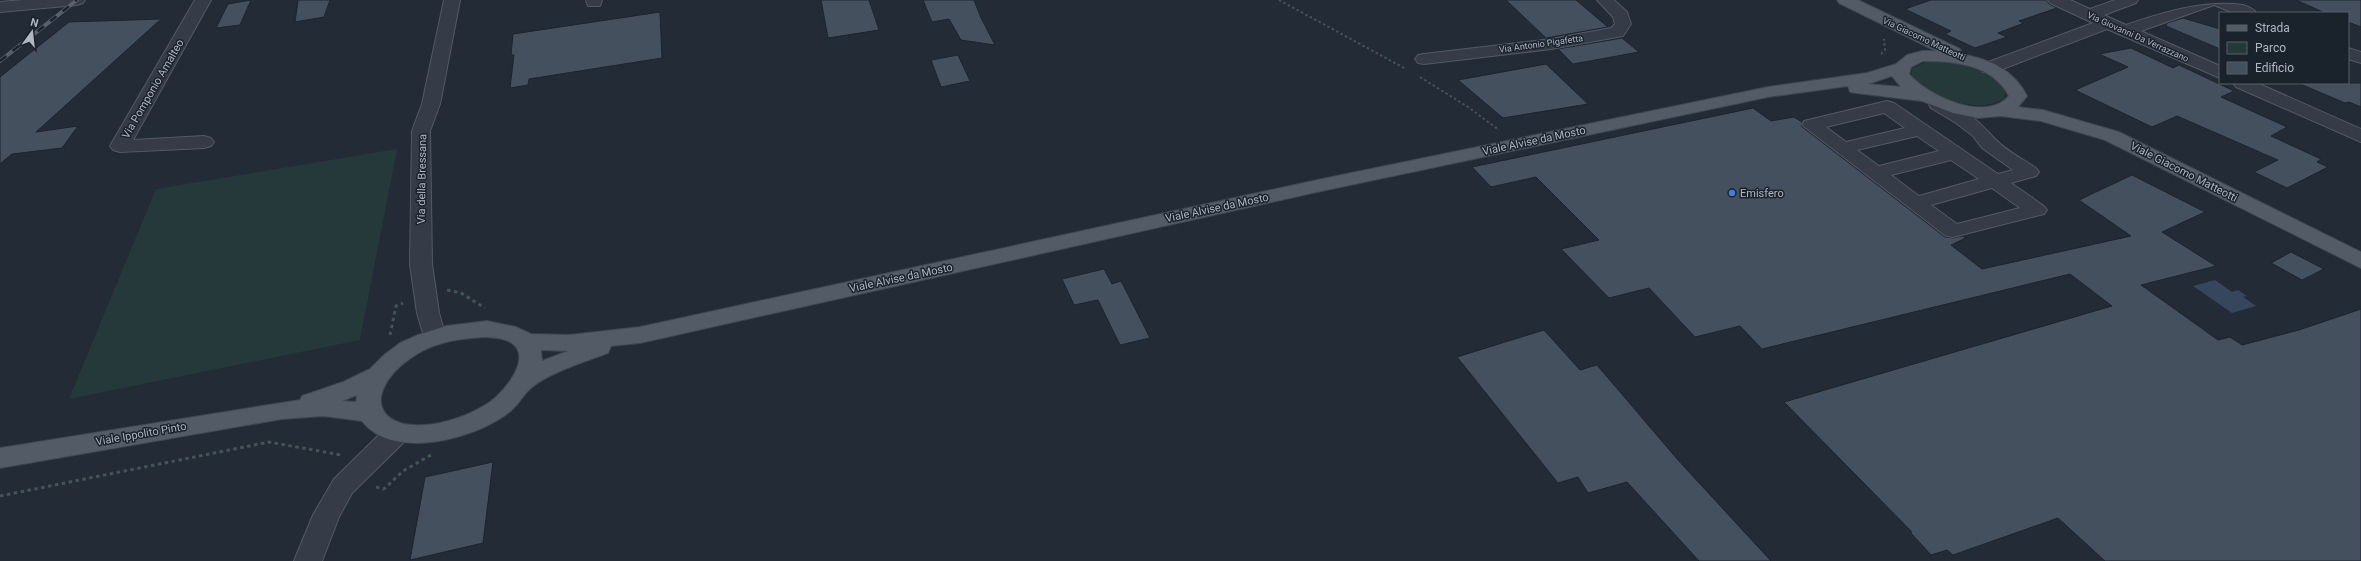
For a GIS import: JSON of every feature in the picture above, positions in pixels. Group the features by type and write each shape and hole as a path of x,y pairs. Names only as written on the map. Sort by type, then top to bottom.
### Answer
{"main road":[{"name":"Via Giacomo Matteotti","path":"1845,0 1982,65 2009,80 2015,87"},
{"name":"Via Giacomo Matteotti","path":"1875,15 1902,40 1905,64 1900,75 1904,82 1931,100"},
{"name":"Viale Alvise da Mosto","path":"523,382 550,367 584,353 640,335 1317,186 1768,92 1870,78 1905,64 1938,56 1982,65"},
{"path":"1994,111 2006,109 2015,103 2018,96 2015,87"},
{"path":"2015,87 2033,100 2112,136"},
{"name":"Viale Alvise da Mosto","path":"1797,88 1879,89 1931,100 1956,109 1994,111"},
{"name":"Viale Giacomo Matteotti","path":"1994,111 2043,116 2112,136 2361,261"},
{"path":"487,328 508,332 524,342 531,355 529,372 523,382 518,390 499,407 475,421 448,430 421,434 397,433 379,425 369,413 367,398 373,381 387,365 409,349 434,337 461,330 487,328"},
{"name":"Viale Alvise da Mosto","path":"524,342 563,343 640,335"},
{"name":"Viale Ippolito Pinto","path":"282,410 328,397 379,375"},
{"name":"Viale Ippolito Pinto","path":"0,458 282,410 324,407 369,413"}],"street":[{"path":"0,7 77,0"},
{"name":"Via Pomponio Amalteo","path":"203,0 120,146 204,142"},
{"name":"Via della Bressana","path":"434,337 428,313 421,264 421,131 431,104 452,0"},
{"name":"Via Antonio Pigafetta","path":"1424,59 1551,44 1617,32 1622,24 1621,16 1605,0"},
{"name":"Via Giovanni Da Verrazzano","path":"2056,0 2219,73"},
{"path":"2090,15 2130,0"},
{"path":"2126,31 2215,0 2245,12"},
{"path":"1982,65 2107,23"},
{"path":"2349,53 2361,58"},
{"path":"2244,84 2361,136"},
{"path":"1916,203 2029,172 1989,144 1980,132 1931,100"},
{"path":"1887,107 1920,130 2036,210 1953,231 1811,125 1887,107"},
{"path":"1980,132 1982,117 1994,111"},
{"path":"1843,148 1920,130"},
{"path":"1876,173 1955,153"},
{"path":"308,561 321,526 344,486 397,433"}],"path":[{"path":"1279,0 1413,73"},
{"path":"1419,76 1468,107 1501,132"},
{"path":"389,341 396,306 408,302"},
{"path":"0,496 269,442 369,460"}],"green space":[{"path":"1940,60 1968,65 1986,72 1994,77 2006,91 2004,98 1990,104 1975,105 1951,101 1927,92 1918,85 1913,78 1912,69 1928,61"},
{"path":"397,149 360,340 69,399 156,189"}],"water":[{"path":"2215,280 2232,292 2238,290 2247,296 2243,297 2256,306 2232,313 2193,286"}],"building":[{"path":"251,0 240,25 216,28 228,4"},
{"path":"298,0 330,0 324,17 295,22"},
{"path":"821,0 869,0 879,30 828,38"},
{"path":"923,0 974,0 981,18 995,45 961,40 949,19 932,22"},
{"path":"1506,0 1576,0 1608,27 1546,38"},
{"path":"1931,0 2047,0 2049,4 2057,8 2019,21 2024,23 1998,33 2007,37 1975,48 1945,34 1951,31 1905,9"},
{"path":"2296,0 2361,0 2361,27 2349,22 2349,12 2323,12"},
{"path":"660,12 662,58 529,79 528,85 510,88 514,55 511,55 513,34"},
{"path":"2183,18 2219,29 2219,49 2166,26 2167,23"},
{"path":"161,19 36,132 78,126 62,148 12,154 0,164 0,77 69,22"},
{"path":"1622,38 1639,52 1573,64 1558,49"},
{"path":"2131,48 2173,68 2179,65 2234,91 2221,97 2287,127 2271,136 2321,159 2317,162 2328,167 2287,188 2254,172 2278,160 2177,116 2152,127 2075,90 2128,67 2099,54"},
{"path":"958,55 970,81 941,87 931,60"},
{"path":"1546,64 1588,104 1503,118 1458,80"},
{"path":"2361,83 2361,107 2349,102 2345,103 2300,84"},
{"path":"1753,108 1771,121 1794,117 1802,122 1801,126 1945,237 1953,238 1962,236 1966,238 1951,245 1982,269 2131,236 2079,200 2132,175 2205,212 2162,232 2216,266 2141,285 2218,340 2230,337 2242,345 2299,330 2361,309 2361,561 2105,561 2058,518 1953,555 1947,550 1931,555 1910,532 1912,532 1784,402 2112,306 2070,274 1762,349 1740,326 1695,337 1649,288 1609,298 1561,249 1599,240 1536,177 1491,187 1472,167"},
{"path":"2291,252 2324,269 2302,280 2271,263"},
{"path":"1104,269 1112,284 1121,281 1150,338 1120,345 1098,300 1074,305 1062,279"},
{"path":"1544,330 1580,370 1597,365 1678,460 1771,561 1699,561 1627,482 1588,493 1578,477 1558,483 1457,357"},
{"path":"493,462 483,543 410,560 425,477"}],"railway":[{"path":"0,61 77,0"}],"place":[{"name":"Emisfero","path":"1732,193"}]}
